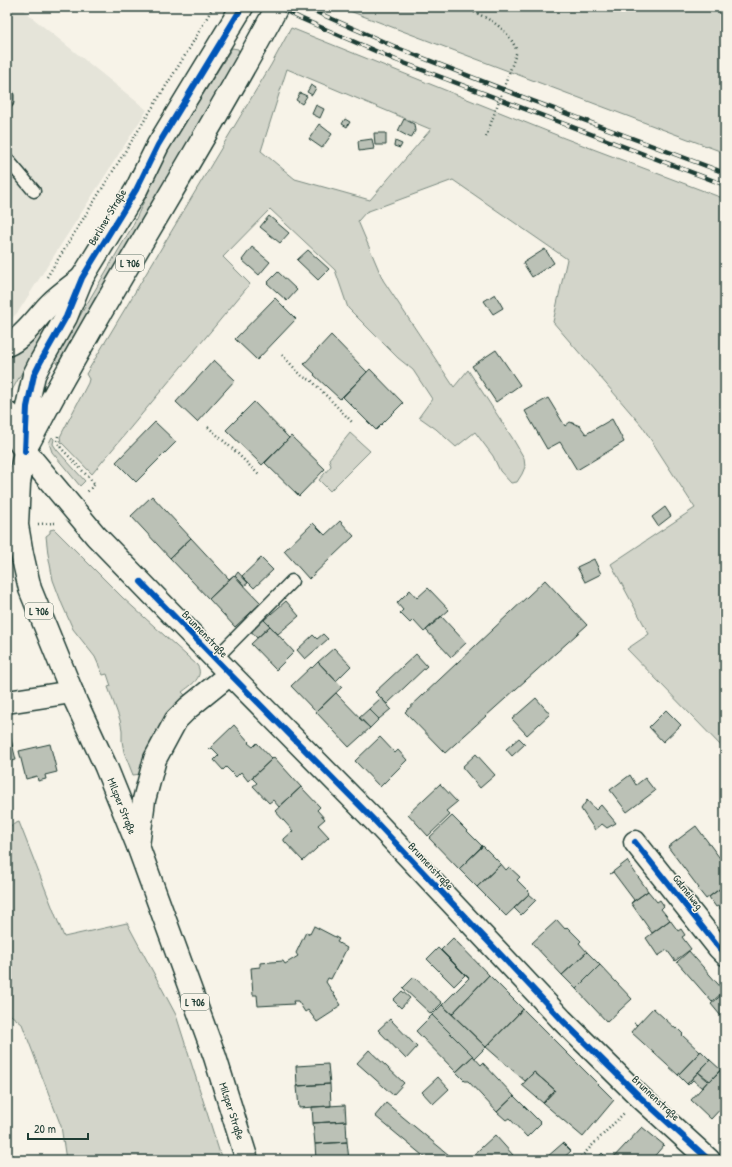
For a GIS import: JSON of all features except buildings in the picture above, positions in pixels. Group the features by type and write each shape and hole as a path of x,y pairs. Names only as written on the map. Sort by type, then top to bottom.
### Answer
{"main road":[{"name":"Berliner Straße","path":"15,438 27,407 34,375 66,317 82,278 136,190 158,145 242,7"},
{"name":"L 706","path":"15,438 66,373 238,78 277,7"},
{"name":"L 706","path":"7,345 13,343 36,321 50,304 82,278"},
{"path":"7,413 15,438"},
{"name":"Brunnenstraße","path":"15,438 96,536 374,820 562,1020 640,1097 709,1160"},
{"name":"Milsper Straße","path":"15,438 19,483 17,526 30,589 138,846 215,1057 248,1160"},
{"name":"L 706","path":"138,846 144,800 154,759 176,720 188,708 230,674"},
{"path":"7,702 72,692"},
{"name":"Galmeiweg","path":"636,842 725,954"}],"lane":[{"path":"7,95 7,102"},
{"path":"7,159 34,191"},
{"path":"215,659 292,581"}],"path":[{"path":"45,281 189,49 213,7"},
{"path":"462,7 493,21 512,40 516,51 486,137"},
{"path":"282,356 303,377 311,380 353,423"},
{"path":"208,427 259,475"},
{"path":"578,1160 640,1097"}],"shaded area":[{"path":"7,7 29,7 24,11 147,110 18,312 7,323"},
{"path":"339,7 725,7 725,153"},
{"path":"291,28 564,138 725,199 725,750 627,649 649,634 611,564 695,508 642,426 553,322 567,259 453,180 366,212 358,221 383,280 454,387 468,370 513,439 524,458 525,467 517,482 511,483 500,471 493,456 475,432 456,447 436,429 419,417 432,399 413,370 398,358 348,308 335,270 270,209 223,257 250,284 92,474 61,442 60,437 88,383 89,379 86,374 271,65","holes":["287,69 430,129 370,200 295,179 261,151"]},
{"path":"232,48 238,49 240,54 105,282 59,364 54,360 132,227 166,154"},
{"path":"58,308 11,392 7,388 7,355"},
{"path":"350,433 370,451 330,491 319,480 331,466 329,459"},
{"path":"52,437 54,439 53,444 57,450 85,481 80,486 52,452 49,443"},
{"path":"54,529 123,598 197,665 199,669 196,680 182,692 187,697 141,774 133,775 124,752 120,720 108,687 111,686 107,674 103,675 95,657 73,629 53,580 46,536 50,533 50,530"},
{"path":"19,822 64,937 127,923 176,1015 222,1160 66,1160 61,1126 22,1024 7,1012 7,827"}],"railway":[{"path":"278,7 396,60 725,185"},
{"path":"305,7 400,49 725,173"}],"cycle path":[{"path":"25,451 27,407 34,375 66,317 82,278 136,190 158,145 242,7"},
{"path":"141,582 374,820 562,1020 640,1097 709,1160"},
{"path":"635,842 725,954"}]}
